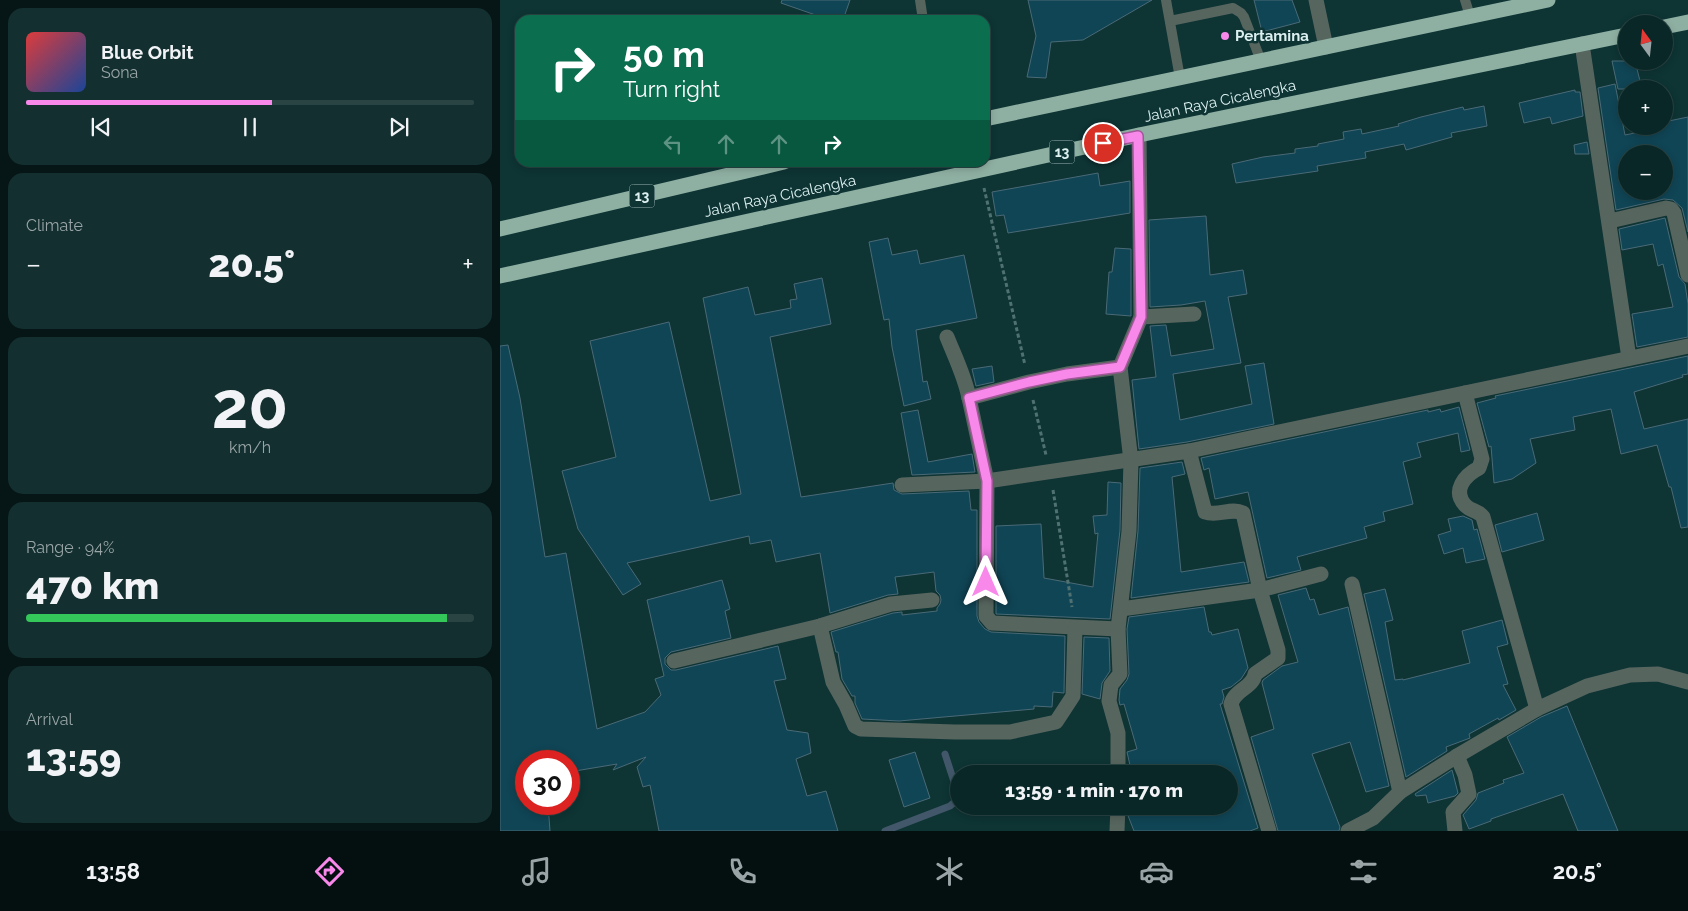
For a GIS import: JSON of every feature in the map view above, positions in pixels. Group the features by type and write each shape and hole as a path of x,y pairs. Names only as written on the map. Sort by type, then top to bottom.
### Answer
{"highway":[{"name":"Jalan Raya Cicalengka","path":"990,118 1548,0"},
{"path":"1673,25 1688,22"},
{"name":"Jalan Raya Cicalengka","path":"500,276 1138,136 1618,37"},
{"name":"Jalan Raya Cicalengka","path":"500,229 763,167"}],"street":[{"path":"1316,0 1326,47"},
{"path":"1582,44 1630,358"},
{"path":"1118,765 1118,733 1109,701 1111,685 1120,674 1118,629 1129,531 1131,460 1120,367 1141,317 1138,136"},
{"path":"1610,222 1666,208 1671,209 1674,213 1688,275"},
{"path":"1141,317 1194,314"},
{"path":"947,337 965,380 987,481 986,616 988,621 992,624 1118,629"},
{"path":"902,485 987,481 1189,451 1688,346"},
{"path":"969,398 1067,374 1120,367"},
{"path":"1465,393 1482,459 1479,468 1464,479 1460,485 1459,493 1462,502 1483,517 1537,709"},
{"path":"1189,451 1205,512 1212,514 1238,510 1243,513 1260,590 1278,650 1278,658 1254,674 1254,679 1236,693 1231,704 1269,831"},
{"path":"1121,609 1260,590 1321,574"},
{"path":"1352,584 1400,792"},
{"path":"674,661 820,626 891,604 932,600"},
{"path":"820,626 833,682 855,726 861,729 955,732 1010,732 1056,722 1073,696 1075,628"},
{"path":"1348,831 1373,818 1400,792 1457,756 1537,709 1587,686 1630,675 1658,674 1688,682"},
{"path":"1456,831 1453,812 1469,794 1465,774 1457,756"},
{"path":"1117,831 1118,815"}],"lane":[{"path":"920,0 922,15"},
{"path":"1166,0 1180,78"},
{"path":"1465,0 1470,16"},
{"path":"1170,21 1233,8 1238,10 1244,17 1261,61"}],"building":[{"path":"782,0 850,0 845,15 816,15 781,3"},
{"path":"1028,0 1152,0 1083,40 1051,42 1046,78 1027,77 1036,36"},
{"path":"1254,0 1292,0 1300,22 1262,32"},
{"path":"1612,61 1618,61 1618,70 1637,70 1640,80 1618,80 1618,89"},
{"path":"1615,84 1618,99 1618,135 1673,135 1673,120 1688,117 1688,232 1682,208 1673,200 1673,145 1618,145 1618,200 1660,200 1616,210 1598,88"},
{"path":"1575,90 1575,92 1580,92 1583,116 1552,124 1550,117 1524,123 1519,103"},
{"path":"1484,106 1487,126 1451,133 1452,137 1406,150 1404,144 1365,152 1366,158 1317,166 1318,171 1236,183 1232,164 1263,157 1295,153 1295,149 1318,146 1318,144 1344,139 1343,132 1361,129 1362,134 1399,126 1398,124 1421,117 1463,107 1464,110"},
{"path":"1587,142 1589,154 1575,154 1574,145"},
{"path":"1098,173 1100,186 1130,181 1130,213 1008,233 1004,215 996,216 992,192"},
{"path":"1206,216 1210,275 1243,270 1247,294 1228,297 1241,363 1173,374 1180,420 1252,404 1245,366 1264,363 1274,424 1187,442 1139,449 1132,380 1156,377 1150,326 1166,325 1171,356 1214,349 1205,301 1150,307 1149,220"},
{"path":"1665,218 1679,277 1685,284 1688,304 1688,337 1637,347 1632,314 1673,307 1663,264 1658,266 1653,244 1622,250 1619,229"},
{"path":"888,238 892,255 917,250 920,264 964,255 977,318 916,330 923,382 927,381 931,399 904,406 892,347 889,319 884,320 869,242"},
{"path":"1115,248 1131,249 1131,316 1106,314 1109,272 1112,272"},
{"path":"822,278 831,324 770,337 801,497 893,483 894,490 902,494 969,491 971,510 977,510 977,616 979,622 985,629 991,632 1065,636 1064,693 1053,692 1052,707 1034,706 1034,709 899,721 862,719 855,703 855,696 852,696 842,679 838,652 836,652 831,632 893,613 902,612 902,615 937,611 941,600 940,595 936,591 934,572 895,577 898,594 888,595 830,613 820,553 776,562 771,540 750,544 749,536 627,563 641,584 623,595 578,529 562,471 616,457 590,341 669,322 710,501 741,494 703,298 748,287 755,315 791,308 790,300 797,299 794,284"},
{"path":"508,345 520,398 545,557 566,553 597,729 645,712 661,695 655,679 664,676 647,600 722,580 730,609 725,611 731,638 671,652 665,658 665,664 671,670 676,670 778,646 786,679 774,681 787,730 808,733 811,753 796,759 807,796 826,791 838,831 659,831 650,785 643,787 637,767 646,757 613,770 617,764 580,770 580,750 515,750 515,815 549,815 550,831 500,831 500,346"},
{"path":"1688,356 1688,374 1634,392 1644,429 1688,419 1688,527 1681,528 1671,487 1669,487 1657,445 1621,454 1611,409 1573,417 1575,430 1530,439 1536,463 1512,479 1494,483 1491,446 1489,447 1477,403 1496,398 1495,396"},
{"path":"992,366 994,382 976,386 972,369"},
{"path":"1459,407 1470,450 1461,452 1458,433 1417,443 1421,457 1403,462 1413,504 1383,512 1385,521 1364,527 1367,538 1297,557 1301,570 1267,578 1248,492 1215,499 1209,468 1204,470 1201,458 1428,410 1428,412 1440,409 1441,412"},
{"path":"918,410 928,462 972,454 975,472 912,475 901,413"},
{"path":"1182,462 1185,474 1172,477 1181,572 1244,562 1249,582 1131,598 1138,531 1140,468"},
{"path":"1108,482 1121,483 1120,530 1110,619 996,614 996,526 1041,524 1044,578 1093,587 1098,533 1095,534 1093,516 1107,515"},
{"path":"1537,513 1544,540 1502,552 1495,525"},
{"path":"1463,516 1472,520 1474,530 1477,529 1485,559 1466,563 1463,548 1444,554 1438,535 1451,531 1448,519"},
{"path":"1306,588 1310,600 1314,599 1319,615 1348,607 1389,786 1366,792 1350,742 1312,754 1340,827 1339,831 1278,831 1251,737 1274,729 1262,683 1263,680 1282,666 1298,662 1278,595"},
{"path":"1385,589 1393,620 1385,622 1395,680 1403,680 1470,663 1462,631 1502,620 1508,644 1497,647 1508,684 1503,685 1516,710 1469,734 1470,738 1446,747 1447,751 1406,777 1364,594"},
{"path":"1204,607 1209,632 1212,635 1238,629 1248,668 1241,679 1231,687 1222,690 1224,697 1222,704 1220,704 1258,828 1250,831 1134,831 1128,815 1238,815 1238,765 1130,765 1127,752 1137,749 1124,704 1120,705 1119,700 1120,689 1129,674 1127,629 1129,617"},
{"path":"1084,637 1109,638 1110,671 1102,683 1100,699 1082,694"},
{"path":"1567,706 1618,831 1578,831 1563,794 1491,819 1491,821 1469,829 1463,815 1476,800 1478,793 1504,783 1503,780 1524,773 1507,737 1541,717"},
{"path":"915,752 930,798 904,807 889,760"},
{"path":"1452,770 1458,793 1455,796 1428,803 1426,795 1416,796 1415,794"}],"waterway":[{"path":"885,831 950,806 957,800 957,791 945,754"}],"place":[{"name":"Pertamina","path":"1225,36"}],"route":[{"path":"986,582 987,481 969,398 1067,374 1120,367 1141,317 1138,136 1103,143"}]}
